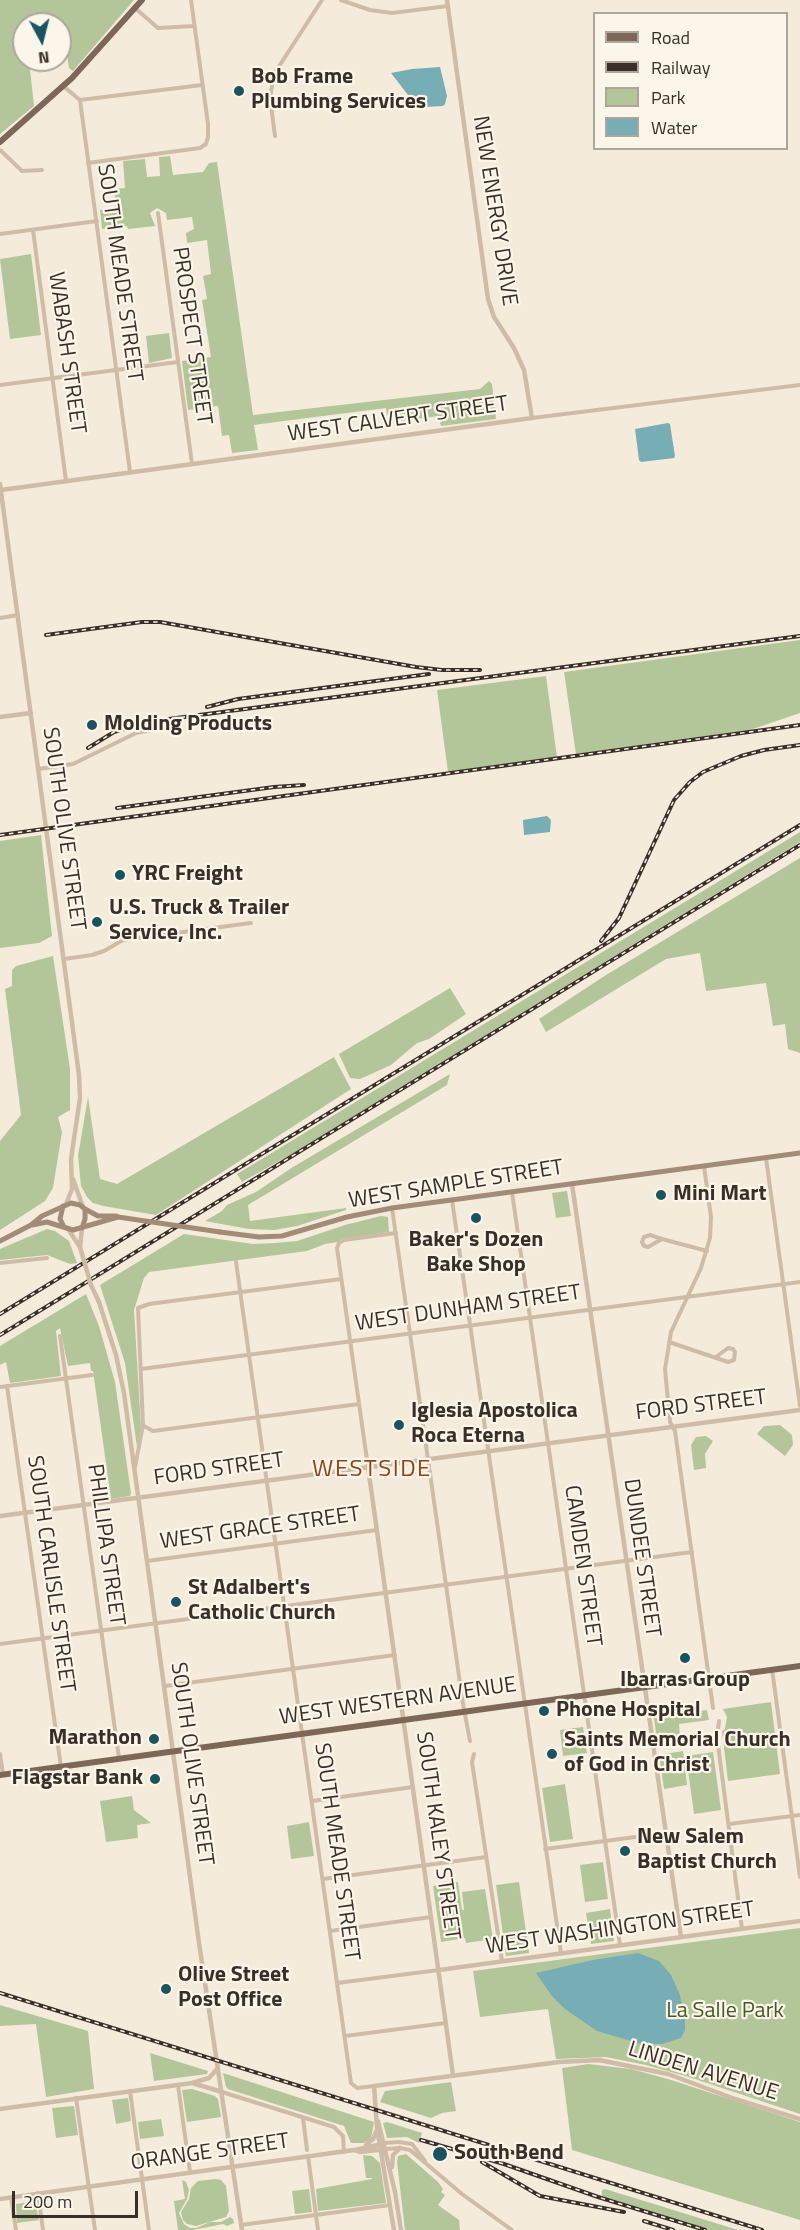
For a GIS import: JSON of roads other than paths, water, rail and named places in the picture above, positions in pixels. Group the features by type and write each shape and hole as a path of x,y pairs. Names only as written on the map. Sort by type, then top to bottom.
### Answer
{"main road":[{"path":"0,142 63,86 98,51 142,0"},
{"name":"WEST SAMPLE STREET","path":"84,1208 98,1216 110,1215 259,1237 282,1236 346,1217 392,1208 800,1154"},
{"path":"0,1241 65,1205 75,1203 84,1208 85,1219 82,1228 66,1228 47,1222 31,1225"},
{"path":"65,1205 60,1219 66,1228"},
{"name":"WEST SAMPLE STREET","path":"82,1228 118,1217"},
{"name":"WEST WESTERN AVENUE","path":"1,1775 800,1666"}],"street":[{"path":"88,162 200,148 206,144 208,124 191,0"},
{"path":"275,136 270,98 274,74 322,0"},
{"path":"342,0 370,10 392,13 447,3"},
{"name":"NEW ENERGY DRIVE","path":"447,3 488,299 494,318 514,348 524,370 532,418"},
{"path":"135,8 159,28 194,26"},
{"path":"63,86 80,100 202,85"},
{"name":"SOUTH MEADE STREET","path":"80,100 129,472"},
{"path":"0,150 22,171 42,170"},
{"name":"PROSPECT STREET","path":"158,213 192,464"},
{"path":"0,234 97,221"},
{"name":"WABASH STREET","path":"33,230 66,481"},
{"path":"0,386 178,362"},
{"name":"WEST CALVERT STREET","path":"0,490 532,418 800,385"},
{"name":"SOUTH OLIVE STREET","path":"0,483 80,1087 72,1148 73,1179 71,1193 65,1205"},
{"path":"0,618 18,615"},
{"path":"0,717 31,713"},
{"path":"38,770 73,765 128,737 163,728"},
{"path":"64,959 92,955 123,940 251,923"},
{"path":"766,1158 800,1408"},
{"path":"704,1166 711,1217 707,1251 669,1342 665,1360 665,1381 672,1426 675,1431 713,1708"},
{"name":"SOUTH OLIVE STREET","path":"73,1179 84,1208"},
{"name":"DUNDEE STREET","path":"572,1184 681,1937"},
{"name":"CAMDEN STREET","path":"512,1192 621,1945"},
{"path":"452,1199 561,1953"},
{"path":"392,1208 470,1741"},
{"name":"SOUTH OLIVE STREET","path":"66,1228 80,1247 121,1376 241,2228"},
{"name":"SOUTH OLIVE STREET","path":"80,1247 82,1228"},
{"name":"SOUTH KALEY STREET","path":"396,1233 344,1240 337,1248 453,2075"},
{"path":"662,1239 648,1247 642,1242 647,1236 662,1239 707,1251"},
{"path":"0,1263 48,1258"},
{"name":"SOUTH MEADE STREET","path":"236,1262 353,2087 374,2086"},
{"path":"240,1292 341,1279"},
{"name":"WEST DUNHAM STREET","path":"141,1370 800,1282"},
{"name":"SOUTH OLIVE STREET","path":"134,1470 143,1425 138,1308 149,1304 240,1292"},
{"name":"PHILLIPA STREET","path":"60,1336 119,1758"},
{"path":"669,1342 731,1362 735,1352 728,1348 716,1357"},
{"path":"0,1387 92,1375"},
{"name":"SOUTH CARLISLE STREET","path":"7,1386 61,1767"},
{"path":"142,1439 153,1431 359,1404"},
{"name":"FORD STREET","path":"0,1516 800,1408"},
{"path":"143,1425 153,1431"},
{"name":"WEST GRACE STREET","path":"147,1561 377,1530"},
{"path":"0,1644 692,1552"},
{"path":"165,1686 395,1655"},
{"path":"772,1669 800,1877"},
{"path":"719,1721 717,1737 742,1929"},
{"path":"0,1754 1,1775"},
{"path":"474,1754 471,1762 502,1961"},
{"path":"312,1801 413,1787"},
{"path":"729,1824 800,1815"},
{"path":"545,1849 665,1833"},
{"path":"323,1879 486,1857"},
{"path":"330,1931 431,1917"},
{"name":"WEST WASHINGTON STREET","path":"337,1983 800,1921"},
{"path":"345,2036 446,2023"},
{"name":"LINDEN AVENUE","path":"374,2086 588,2059 610,2061 668,2074 735,2099 800,2119"},
{"path":"0,2109 192,2083 209,2078 217,2066"},
{"path":"192,2083 338,2129 343,2136 344,2151"},
{"path":"178,2085 190,2172"},
{"path":"374,2086 394,2230"},
{"path":"130,2091 149,2230"},
{"path":"76,2098 95,2230"},
{"path":"303,2118 307,2150"},
{"path":"365,2146 374,2138 378,2119"},
{"path":"377,2128 392,2176 400,2230"},
{"path":"383,2146 399,2142 412,2144 433,2171"},
{"name":"ORANGE STREET","path":"0,2199 308,2157 354,2150 365,2146 383,2146"},
{"path":"383,2146 410,2151 512,2230"},
{"name":"ORANGE STREET","path":"354,2150 361,2152 383,2146"},
{"path":"392,2176 392,2159 400,2148"},
{"path":"308,2157 318,2230"},
{"path":"38,2193 43,2230"},
{"path":"11,2197 16,2230"},
{"path":"241,2228 390,2205"}],"water":[{"path":"440,67 447,96 443,106 424,107 415,104 391,73 412,69"},
{"path":"670,424 674,458 641,462 635,429"},
{"path":"547,816 551,820 550,832 524,835 523,820"},
{"path":"638,1953 659,1961 671,1975 680,1995 685,2021 685,2030 681,2038 662,2044 641,2044 597,2031 565,2009 552,1996 536,1973 593,1960"}],"railway":[{"path":"46,635 142,622 160,622 416,667 480,670"},
{"path":"88,748 114,732 146,722 800,636"},
{"path":"207,707 238,699 429,674"},
{"path":"0,835 800,725"},
{"path":"601,941 619,918 674,800 690,782 703,772 741,756 800,745"},
{"path":"117,808 304,785"},
{"path":"0,1314 800,825"},
{"path":"0,1335 800,845"},
{"path":"0,1993 762,2230"},
{"path":"421,2140 504,2164 598,2197 705,2230"},
{"path":"482,2162 540,2196 624,2212"},
{"path":"644,2221 673,2230"}],"place":[{"name":"Bob Frame Plumbing Services","path":"239,91"},
{"name":"Molding Products","path":"92,725"},
{"name":"YRC Freight","path":"120,875"},
{"name":"U.S. Truck & Trailer Service, Inc.","path":"97,922"},
{"name":"Mini Mart","path":"661,1195"},
{"name":"Baker's Dozen Bake Shop","path":"476,1218"},
{"name":"Iglesia Apostolica Roca Eterna","path":"399,1425"},
{"name":"St Adalbert's Catholic Church","path":"176,1602"},
{"name":"Ibarras Group","path":"685,1658"},
{"name":"Phone Hospital","path":"544,1711"},
{"name":"Marathon","path":"154,1739"},
{"name":"Saints Memorial Church of God in Christ","path":"552,1754"},
{"name":"Flagstar Bank","path":"155,1779"},
{"name":"New Salem Baptist Church","path":"625,1851"},
{"name":"Olive Street Post Office","path":"166,1989"},
{"name":"South Bend","path":"440,2154"}],"district":[{"name":"WESTSIDE","path":"372,1470"}],"park label":[{"name":"La Salle Park","path":"725,2012"}]}
